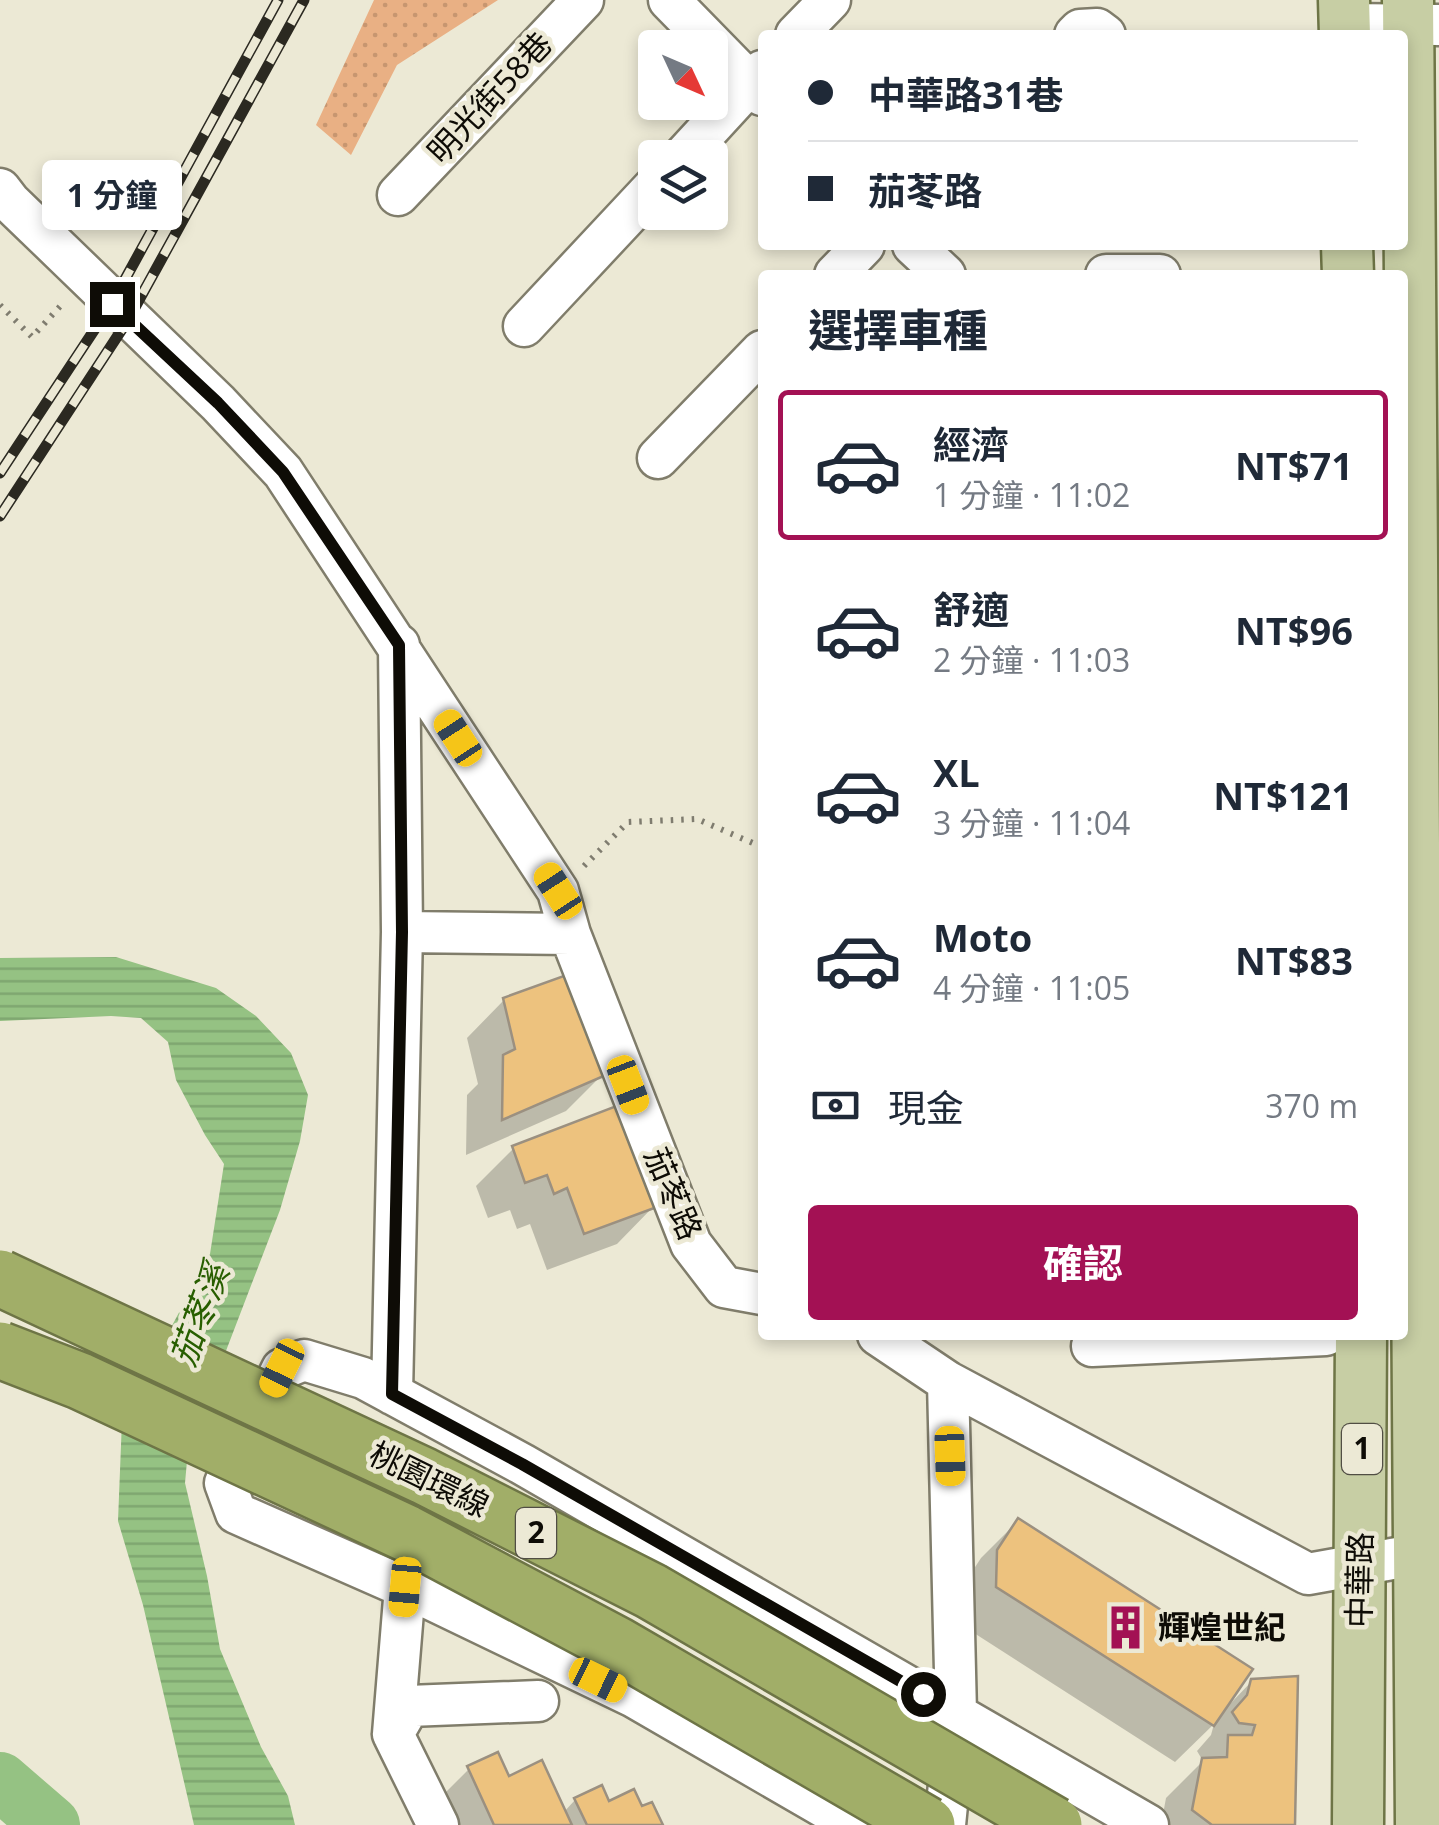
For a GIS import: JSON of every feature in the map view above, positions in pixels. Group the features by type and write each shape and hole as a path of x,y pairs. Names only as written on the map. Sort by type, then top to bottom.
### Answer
{"highway":[{"name":"桃園環線","path":"0,1278 407,1468 651,1592 1054,1825"},
{"name":"桃園環線","path":"0,1350 80,1380 406,1533 618,1645 927,1825"}],"main road":[{"name":"中華路","path":"1418,17 1417,278 1430,1547 1430,1642 1421,1825"},
{"name":"中華路","path":"1358,1825 1361,1340"}],"street":[{"name":"明光街58巷","path":"398,195 583,0"},
{"path":"669,0 758,82"},
{"path":"801,30 830,0"},
{"path":"1344,20 1418,17"},
{"path":"700,140 758,84"},
{"name":"茄苳路","path":"0,189 283,472 558,891 570,934 691,1244 724,1286 758,1293"},
{"path":"524,326 638,204"},
{"path":"841,270 859,250"},
{"path":"918,250 940,270"},
{"path":"658,458 758,354"},
{"path":"392,1394 402,932 399,645"},
{"path":"402,932 570,934"},
{"path":"885,1340 948,1382 1308,1574 1430,1547"},
{"path":"1092,1346 1220,1340"},
{"path":"856,1825 634,1696 405,1587 236,1513 225,1484 282,1368 304,1360 362,1378 522,1464 1148,1825"},
{"path":"946,1825 956,1713 948,1382"},
{"path":"405,1587 393,1734 438,1825"},
{"path":"1360,1639 1430,1642"},
{"path":"393,1734 409,1706 538,1701"}],"path":[{"path":"0,305 32,337 89,276"},
{"path":"558,891 628,822 697,819 758,844"}],"shaded area":[{"path":"374,0 498,0 397,65 351,155 316,125"}],"water":[{"name":"茄苳溪","path":"116,957 216,988 256,1016 291,1053 308,1095 300,1141 280,1210 188,1450 185,1483 220,1649 261,1747 288,1796 295,1825 194,1825 143,1605 118,1521 122,1420 210,1254 224,1164 176,1080 168,1042 141,1018 0,1021 0,958"}],"building":[{"path":"572,973 606,1075 502,1120 503,1055 515,1049 503,998"},
{"path":"619,1105 657,1207 584,1234 567,1188 554,1194 547,1175 525,1183 512,1146"},
{"name":"輝煌世紀","path":"1018,1518 1253,1669 1214,1726 996,1587 997,1550"},
{"name":"輝煌世紀","path":"1298,1676 1295,1825 1212,1825 1192,1810 1202,1758 1227,1757 1228,1735 1252,1735 1255,1725 1239,1723 1232,1712 1247,1695 1251,1679"},
{"path":"498,1752 509,1776 542,1760 572,1825 494,1825 467,1766"},
{"path":"602,1785 609,1801 634,1789 642,1806 652,1802 663,1825 587,1825 574,1798"}],"waterway":[{"path":"0,1781 51,1825"}],"railway":[{"path":"0,473 112,303 278,0"},
{"path":"0,516 128,320 304,0"}],"place":[{"name":"輝煌世紀","path":"1125,1628"}],"route":[{"path":"112,304 218,403 283,472 399,645 402,932 392,1394 522,1464 923,1694"}]}
